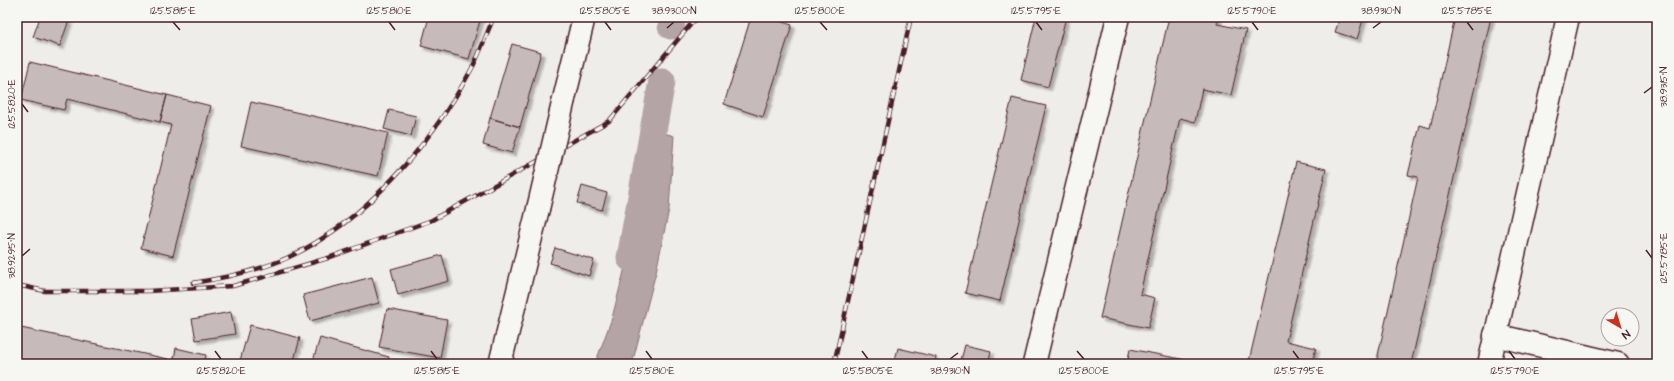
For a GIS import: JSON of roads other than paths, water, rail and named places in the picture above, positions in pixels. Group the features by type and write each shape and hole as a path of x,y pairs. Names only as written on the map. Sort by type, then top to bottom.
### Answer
{"street":[{"path":"500,364 584,17"},
{"path":"1034,364 1118,17"},
{"path":"1489,364 1568,17"},
{"path":"1495,335 1618,364"}],"waterway":[{"path":"671,26 673,17"},
{"path":"630,258 662,81"}],"railway":[{"path":"193,283 242,273 267,266 289,257 317,242 344,223 370,201 394,177 437,125 471,70 494,17"},
{"path":"17,285 45,291 148,291 233,286 328,258 432,220 609,121 697,17"},
{"path":"834,364 911,17"}]}
